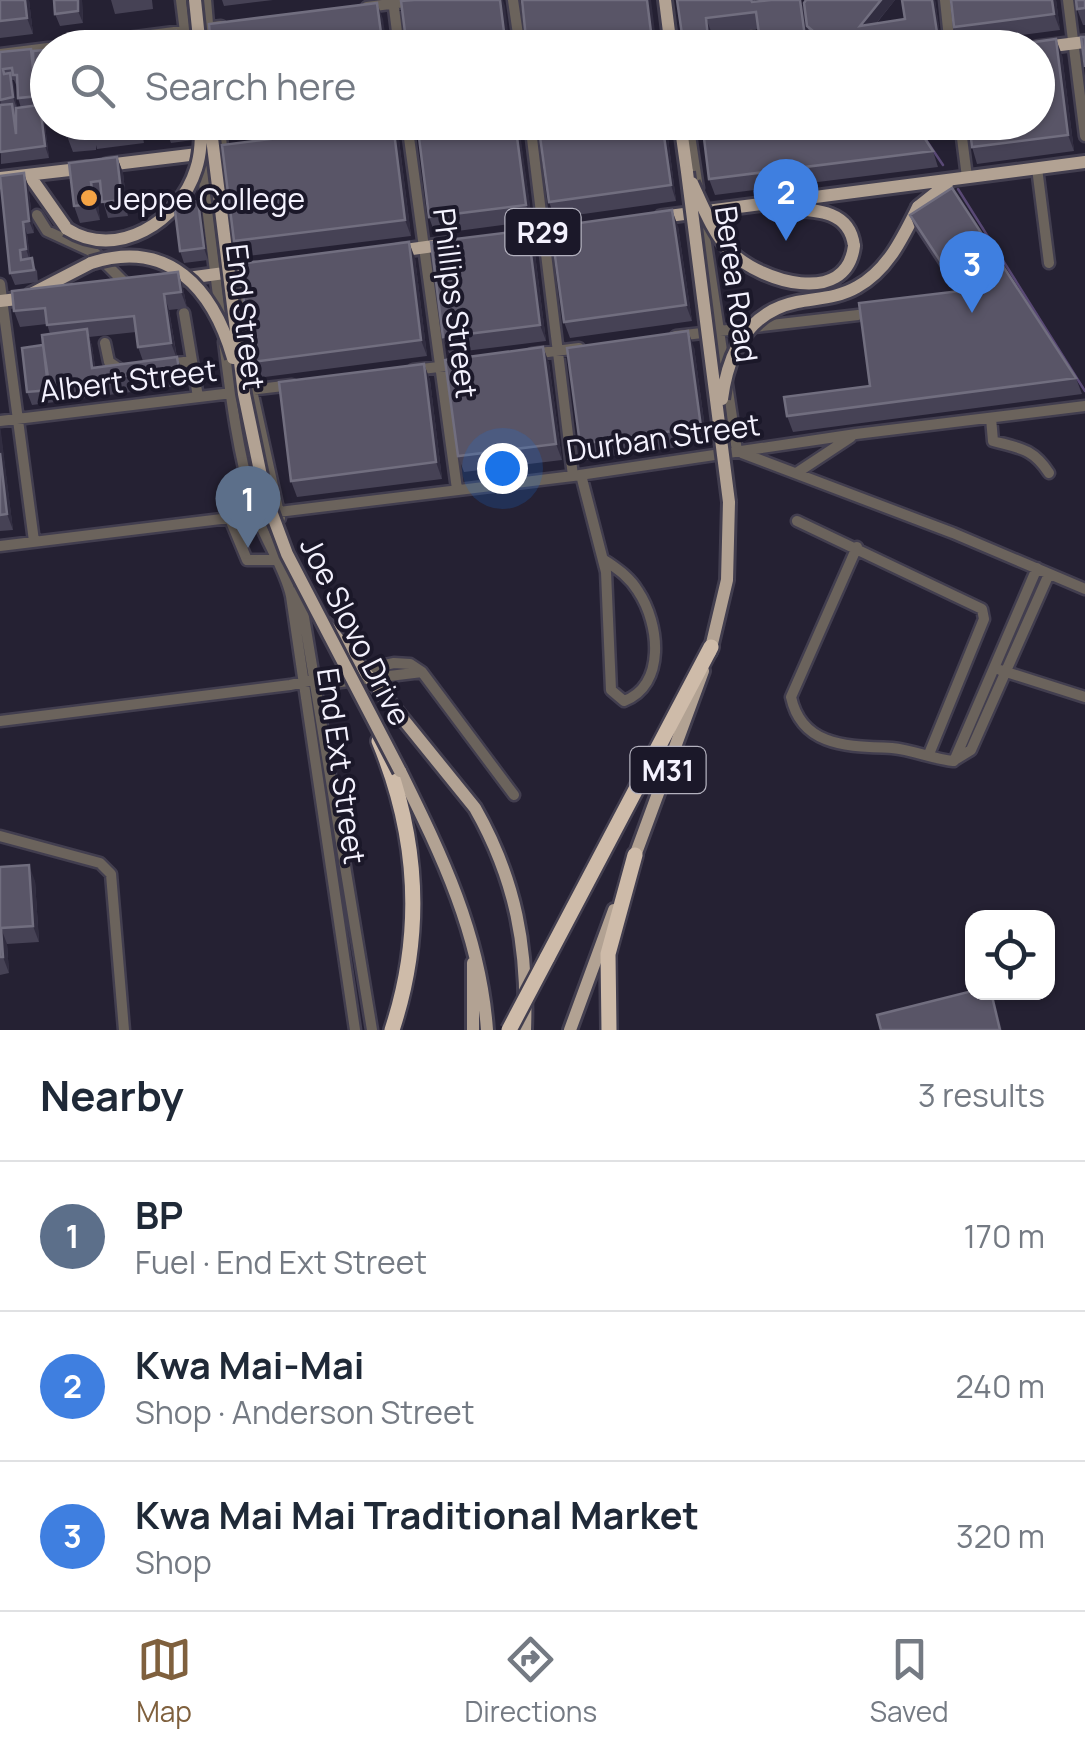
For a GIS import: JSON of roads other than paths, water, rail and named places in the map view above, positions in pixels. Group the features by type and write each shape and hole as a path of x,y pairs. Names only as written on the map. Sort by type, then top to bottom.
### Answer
{"highway":[{"path":"509,1030 712,647"},
{"path":"362,699 398,796 410,844 414,907 411,951 393,1029"},
{"path":"609,1030 608,954 636,855"}],"main road":[{"path":"195,0 198,30"},
{"path":"668,0 672,30"},
{"path":"29,175 67,229 85,238 110,241 140,233 165,217 187,190 197,167 198,140"},
{"name":"Joe Slovo Drive","path":"212,140 242,392 253,448 277,528 447,865 473,940 487,1030"},
{"name":"M31","path":"570,1030 712,647 727,580 729,502 682,140"},
{"path":"0,178 241,149"},
{"path":"647,218 1085,162"},
{"path":"686,172 725,245 762,274 795,284 825,281 843,271 854,246 849,228 837,216 751,206"},
{"path":"720,416 728,365 749,328 782,306 833,296 870,278 892,253 918,207 934,191 963,178"},
{"name":"R29","path":"492,238 577,228"},
{"path":"387,252 458,243"},
{"path":"25,298 91,263 132,256 163,263 191,280 213,306 242,392"},
{"path":"162,281 275,266"},
{"path":"110,287 145,283"},
{"path":"1,301 76,292"},
{"path":"302,596 475,808 507,870 525,947 525,1030"},
{"path":"473,940 474,1030"}],"street":[{"path":"182,0 185,30 226,25"},
{"path":"206,0 207,30"},
{"path":"356,8 420,0"},
{"path":"513,0 517,30"},
{"path":"944,0 948,30"},
{"path":"1068,0 1079,43 1085,136"},
{"path":"393,2 396,30"},
{"path":"0,54 30,50"},
{"name":"End Street","path":"200,140 215,274 242,392 278,513"},
{"name":"End Street","path":"220,140 237,272 242,392 256,516"},
{"name":"Phillips Street","path":"409,140 457,489"},
{"path":"532,140 577,475 603,559 611,690 624,701 636,696 651,680 654,638 640,593 626,574 603,559"},
{"name":"Berea Road","path":"691,140 737,452"},
{"path":"962,140 963,178"},
{"path":"964,153 978,150"},
{"path":"1037,168 1048,264"},
{"path":"815,177 818,197"},
{"path":"37,215 51,234 95,253 127,285"},
{"path":"0,284 34,541"},
{"path":"184,314 198,397"},
{"path":"664,338 858,315"},
{"path":"105,342 109,362 128,370"},
{"path":"524,355 593,346"},
{"path":"160,366 192,361"},
{"path":"401,372 472,362"},
{"name":"Albert Street","path":"0,420 308,383"},
{"name":"Durban Street","path":"0,546 577,475 856,434 1085,406"},
{"path":"990,418 993,441 1014,444 1037,454 1049,473"},
{"name":"Durban Street","path":"798,472 856,434"},
{"path":"737,452 798,472 1085,590"},
{"name":"End Ext Street","path":"278,513 302,596 355,1030"},
{"name":"End Ext Street","path":"256,516 291,596 311,682 372,1030"},
{"path":"230,519 247,560 278,560"},
{"path":"797,520 982,608 984,619 929,754"},
{"path":"857,547 791,692 794,714 811,734 839,744 929,754 953,762 1049,574"},
{"path":"1000,670 1037,568"},
{"path":"0,721 369,674 403,663 422,672 514,795"},
{"path":"1000,670 1085,697"},
{"path":"0,836 100,863 111,874 124,1030"}],"waterway":[{"path":"926,140 943,165"},
{"path":"958,189 1085,391"}],"place":[{"name":"Jeppe College","path":"89,198"},
{"name":"Kwa Mai-Mai","path":"786,241"},
{"name":"Kwa Mai Mai Traditional Market","path":"972,313"},
{"name":"BP","path":"248,548"}]}
